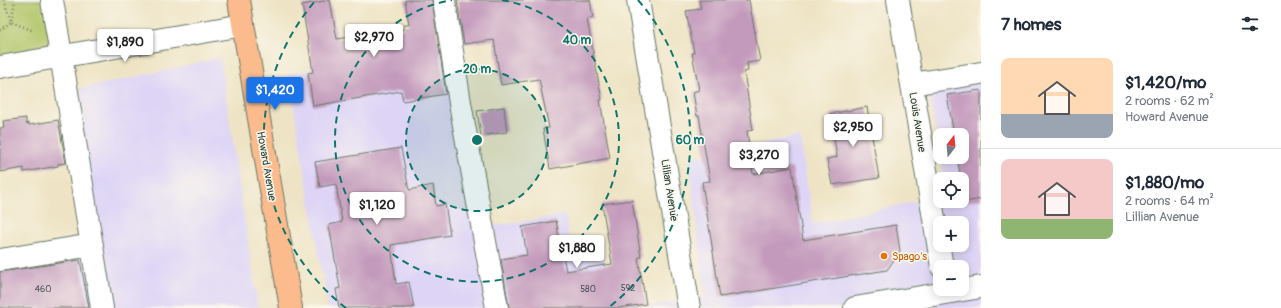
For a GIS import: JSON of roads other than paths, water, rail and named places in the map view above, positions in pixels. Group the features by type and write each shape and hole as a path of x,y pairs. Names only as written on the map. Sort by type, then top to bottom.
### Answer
{"main road":[{"name":"Howard Avenue","path":"239,0 291,308"}],"street":[{"path":"52,0 102,308"},
{"path":"444,0 460,103 497,308"},
{"name":"Lillian Avenue","path":"638,0 689,308"},
{"name":"Louis Avenue","path":"898,0 941,260"},
{"path":"0,67 243,25"},
{"path":"912,84 981,73"},
{"path":"0,260 92,245"},
{"path":"969,288 981,287"},
{"path":"855,308 933,293"}],"place":[{"name":"Spago's","path":"884,256"}]}
